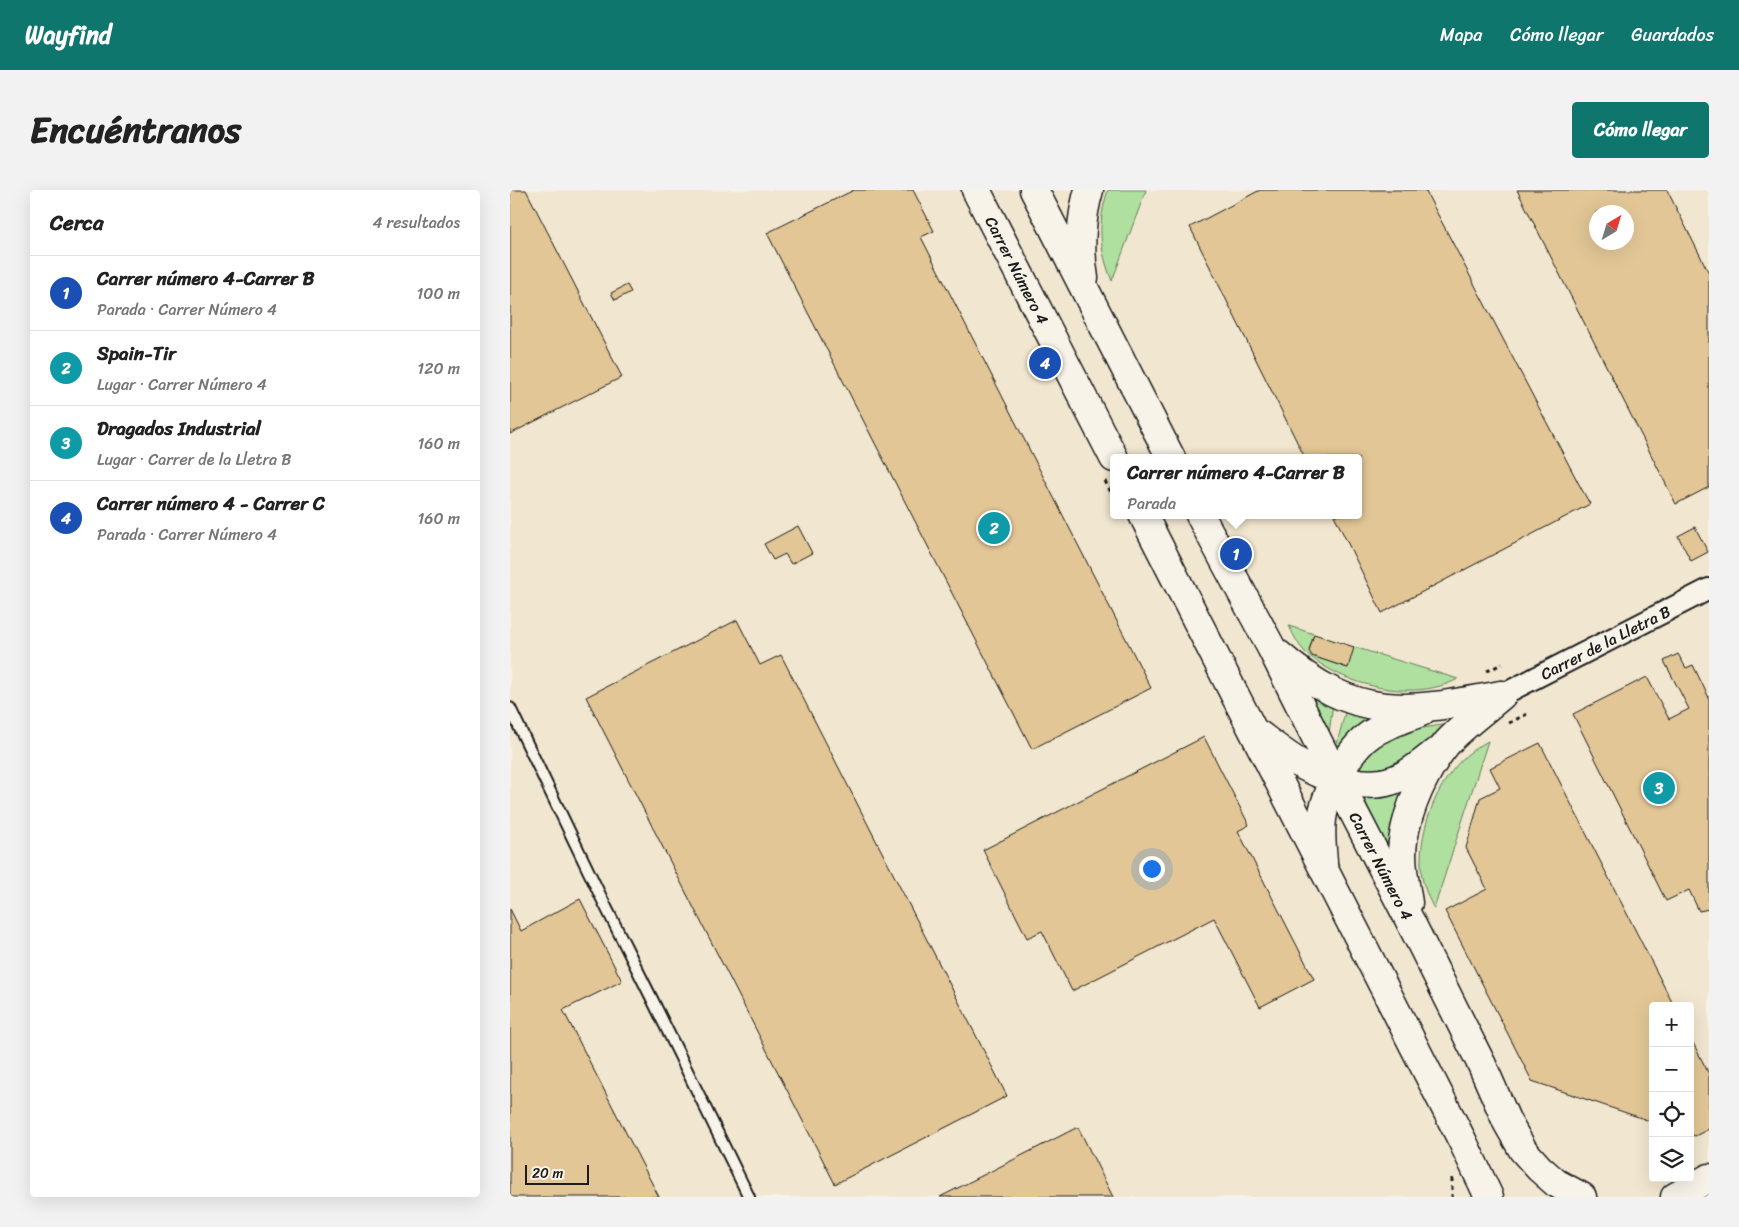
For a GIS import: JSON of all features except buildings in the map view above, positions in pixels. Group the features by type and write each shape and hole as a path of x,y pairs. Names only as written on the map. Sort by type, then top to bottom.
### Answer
{"street":[{"name":"Carrer Número 4","path":"976,190 1112,454"},
{"path":"992,219 993,190"},
{"path":"1034,190 1169,454"},
{"path":"1087,294 1081,262 1083,225 1089,190"},
{"path":"1145,519 1463,1142 1489,1197"},
{"name":"Carrer Número 4","path":"1202,519 1272,649 1410,921 1482,1065 1507,1122 1523,1150 1538,1168 1556,1183 1582,1197"},
{"name":"Carrer de la Lletra B","path":"1502,695 1709,590"},
{"path":"1272,649 1295,670 1339,696 1380,708 1431,708 1502,695"},
{"path":"1253,730 1290,759 1310,771 1337,780 1376,784 1391,781 1412,771 1502,695"},
{"path":"1323,868 1322,820 1326,801 1346,762 1359,745 1372,734 1431,708"},
{"path":"1410,921 1403,868 1403,842 1416,798 1430,770 1448,742"},
{"path":"1674,1197 1707,1179"}],"lane":[{"path":"510,708 749,1197"}],"path":[{"path":"1479,675 1502,664"}],"shaded area":[{"path":"510,190 1709,190 1709,1197 510,1197"}],"green space":[{"path":"1108,190 1146,190 1112,281 1104,258 1101,236 1102,214"},
{"path":"1289,626 1314,634 1309,650 1312,656 1347,668 1354,647 1458,679 1440,686 1420,690 1399,690 1358,682 1338,674 1305,652"},
{"path":"1307,688 1333,704 1329,733"},
{"path":"1346,709 1381,718 1338,750 1336,747"},
{"path":"1442,725 1414,754 1384,771 1354,770 1372,746 1404,731"},
{"path":"1488,741 1434,909 1422,877 1422,844 1425,827 1446,779 1470,752"},
{"path":"1414,779 1393,858 1362,795"}],"place":[{"name":"Carrer número 4 - Carrer C","path":"1045,363"},
{"name":"Spain-Tir","path":"994,528"},
{"name":"Carrer número 4-Carrer B","path":"1236,554"},
{"name":"Dragados Industrial","path":"1659,788"}]}
